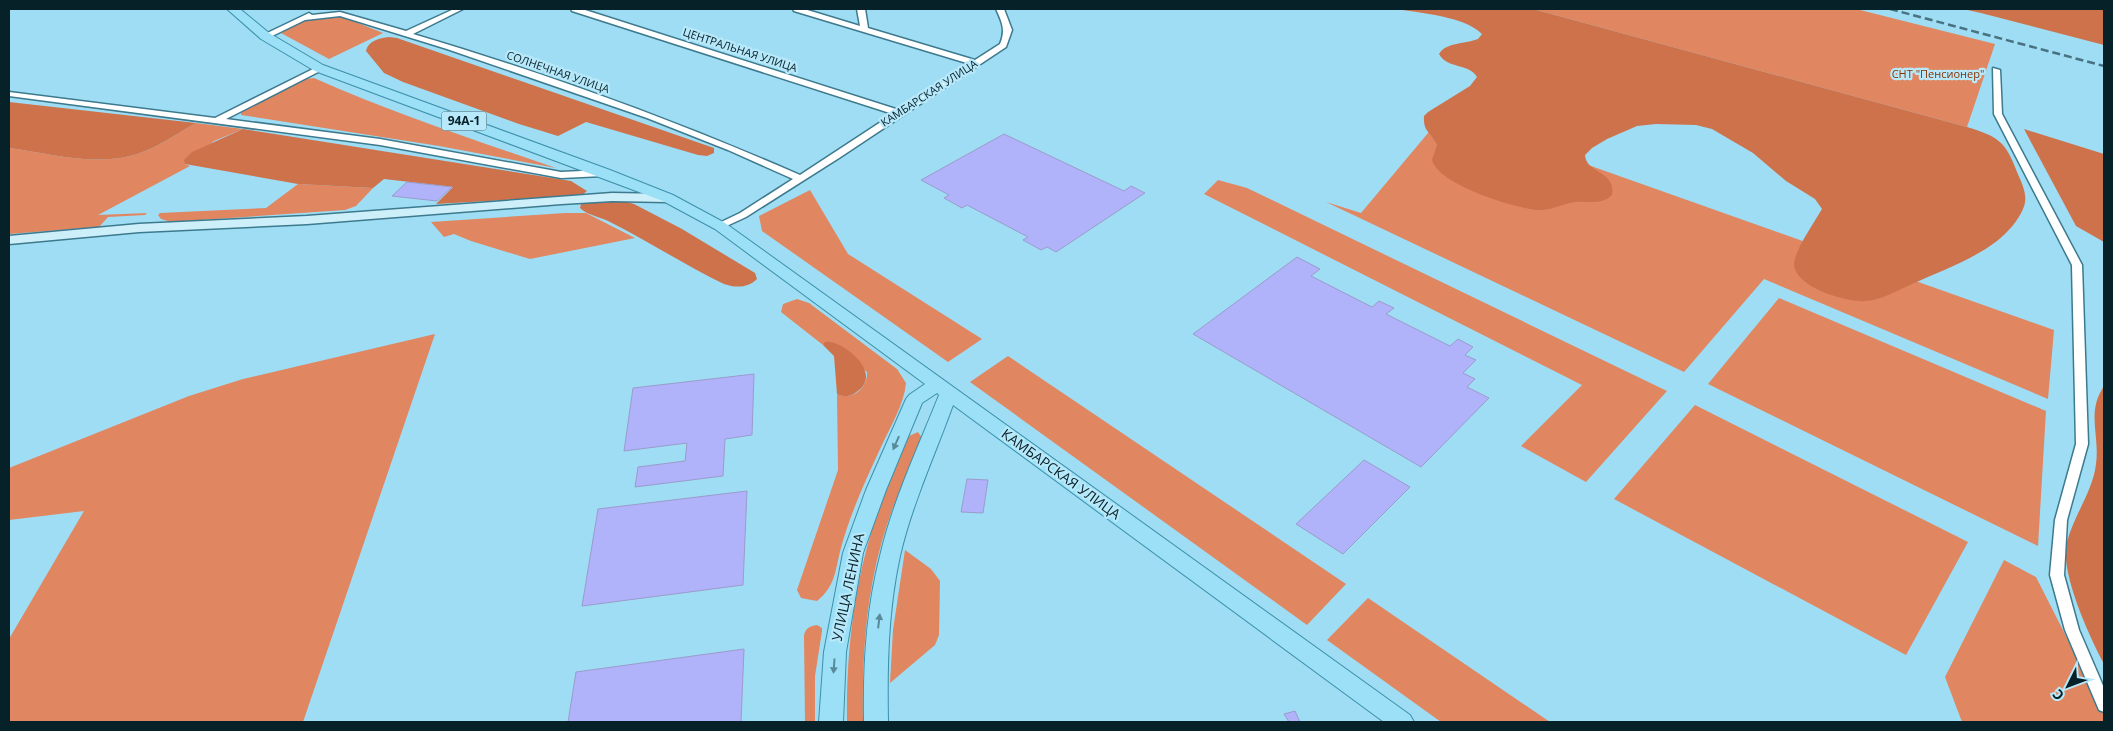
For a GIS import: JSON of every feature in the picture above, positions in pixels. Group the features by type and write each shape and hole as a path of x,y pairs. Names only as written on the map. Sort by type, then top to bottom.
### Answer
{"main road":[{"name":"94А-1","path":"233,9 265,36 318,68 668,198"},
{"name":"КАМБАРСКАЯ УЛИЦА","path":"668,198 720,226 1402,722"},
{"path":"904,360 913,375 916,386 916,399 944,389"},
{"path":"876,722 875,689 878,631 891,554 944,389"},
{"name":"УЛИЦА ЛЕНИНА","path":"831,722 834,652 853,554 873,497 916,399"}],"street":[{"path":"265,36 321,9"},
{"path":"406,34 460,9"},
{"name":"ЦЕНТРАЛЬНАЯ УЛИЦА","path":"574,9 898,114"},
{"path":"797,9 976,63"},
{"path":"861,9 864,29"},
{"name":"КАМБАРСКАЯ УЛИЦА","path":"720,226 743,215 1003,45 1009,28 1000,9"},
{"name":"СОЛНЕЧНАЯ УЛИЦА","path":"302,18 340,14 406,34 650,116 731,148 799,178"},
{"path":"218,120 318,68"},
{"path":"1996,70 1998,114 2077,266 2082,444 2061,520 2057,575 2072,630 2104,704"},
{"path":"9,94 380,142 561,174 605,173"},
{"path":"9,240 139,228 307,220 561,200 612,197 668,198"}],"green space":[{"name":"СНТ \"Пенсионер\"","path":"1533,9 1856,9 1995,44 1967,127"},
{"path":"343,17 383,33 329,59 281,33 308,18"},
{"path":"314,78 404,114 556,168 439,146 241,115 241,112 304,79"},
{"path":"1444,114 2054,330 2048,399 1764,279 1684,372 1326,202 1361,213"},
{"path":"196,123 243,129 214,141 185,164 190,166 98,215 147,213 145,215 108,217 99,227 9,234 9,148 95,160 112,159 129,156 152,148"},
{"path":"1218,180 1247,188 1667,391 1586,482 1521,446 1582,385 1204,194"},
{"path":"298,184 373,188 356,206 345,210 171,222 161,219 158,215 160,213 266,208"},
{"path":"810,190 848,254 982,339 948,362 762,231 759,216"},
{"path":"586,213 635,238 530,259 454,234 444,237 431,222"},
{"path":"1779,298 2046,411 2038,546 1708,384"},
{"path":"797,299 809,303 897,369 906,383 900,408 850,519 832,582 824,595 817,601 801,598 797,590 838,470 837,394 848,396 858,392 865,383 867,372 835,344 829,342 823,345 781,312 783,304"},
{"path":"435,334 303,722 9,722 9,639 84,511 9,520 9,468 189,396 243,379"},
{"path":"1008,356 1346,584 1307,625 970,382"},
{"path":"1695,405 1968,542 1906,655 1614,499"},
{"path":"918,432 922,438 890,515 876,563 868,608 864,654 863,722 847,722 850,640 864,559 886,488 909,436"},
{"path":"905,550 931,569 940,581 939,635 935,645 890,683 893,630"},
{"path":"2004,560 2036,577 2104,711 2104,722 1962,722 1945,677"},
{"path":"1368,598 1550,722 1441,722 1327,640"},
{"path":"817,625 822,628 822,631 815,676 815,722 805,722 804,636 808,628"}],"shaded area":[{"path":"1396,9 1533,9 1967,127 1994,137 2009,153 2023,186 2025,204 2012,226 2001,238 1987,248 1956,265 1890,294 1866,301 1847,299 1823,292 1802,279 1796,272 1795,257 1822,209 1815,199 1786,181 1753,153 1712,129 1696,125 1656,124 1637,126 1607,139 1592,148 1585,155 1590,166 1610,181 1612,195 1608,198 1595,202 1571,203 1538,210 1512,205 1462,186 1448,178 1438,169 1432,160 1437,145 1426,129 1424,122 1424,116 1428,112 1470,86 1477,77 1469,70 1447,62 1439,54 1446,47 1473,41 1482,34 1474,28 1453,19"},
{"path":"1963,9 2104,9 2104,45 1981,13"},
{"path":"389,37 397,38 714,148 714,153 707,156 698,155 586,122 558,136 519,124 403,82 384,73 366,51 374,41"},
{"path":"9,102 196,123 145,151 129,156 95,160 9,148"},
{"path":"243,129 571,181 587,191 582,195 576,196 436,204 453,187 384,179 373,188 298,184 185,164 184,160 192,152"},
{"path":"2024,129 2104,154 2104,242 2076,226"},
{"path":"589,201 623,201 634,204 682,229 755,273 757,279 750,284 742,286 724,284 623,228 585,212 580,208 581,204"},
{"path":"825,342 841,346 850,352 864,368 866,377 864,386 855,393 846,396 837,394 834,356 823,345"},
{"path":"2104,386 2104,664 2077,604 2067,570 2066,555 2070,532 2094,474 2097,453 2096,406"}],"building":[{"path":"1004,134 1124,191 1131,186 1145,193 1056,252 1047,247 1041,250 1023,240 1028,237 967,205 962,208 944,198 949,195 921,180"},
{"path":"407,182 452,187 437,201 392,196"},
{"path":"1297,257 1320,269 1311,276 1372,307 1379,301 1394,308 1386,314 1450,346 1458,339 1473,347 1465,355 1476,360 1463,373 1475,379 1467,387 1489,398 1421,467 1193,334"},
{"path":"754,374 752,435 725,439 723,476 635,487 638,467 685,461 687,443 624,451 633,388"},
{"path":"1364,460 1410,487 1343,554 1296,524"},
{"path":"967,479 988,480 983,513 961,512"},
{"path":"747,491 743,585 582,606 598,509"},
{"path":"744,649 741,722 568,722 576,672"},
{"path":"1295,711 1300,722 1289,722 1284,714"}],"railway":[{"path":"1890,9 2104,66"}]}
